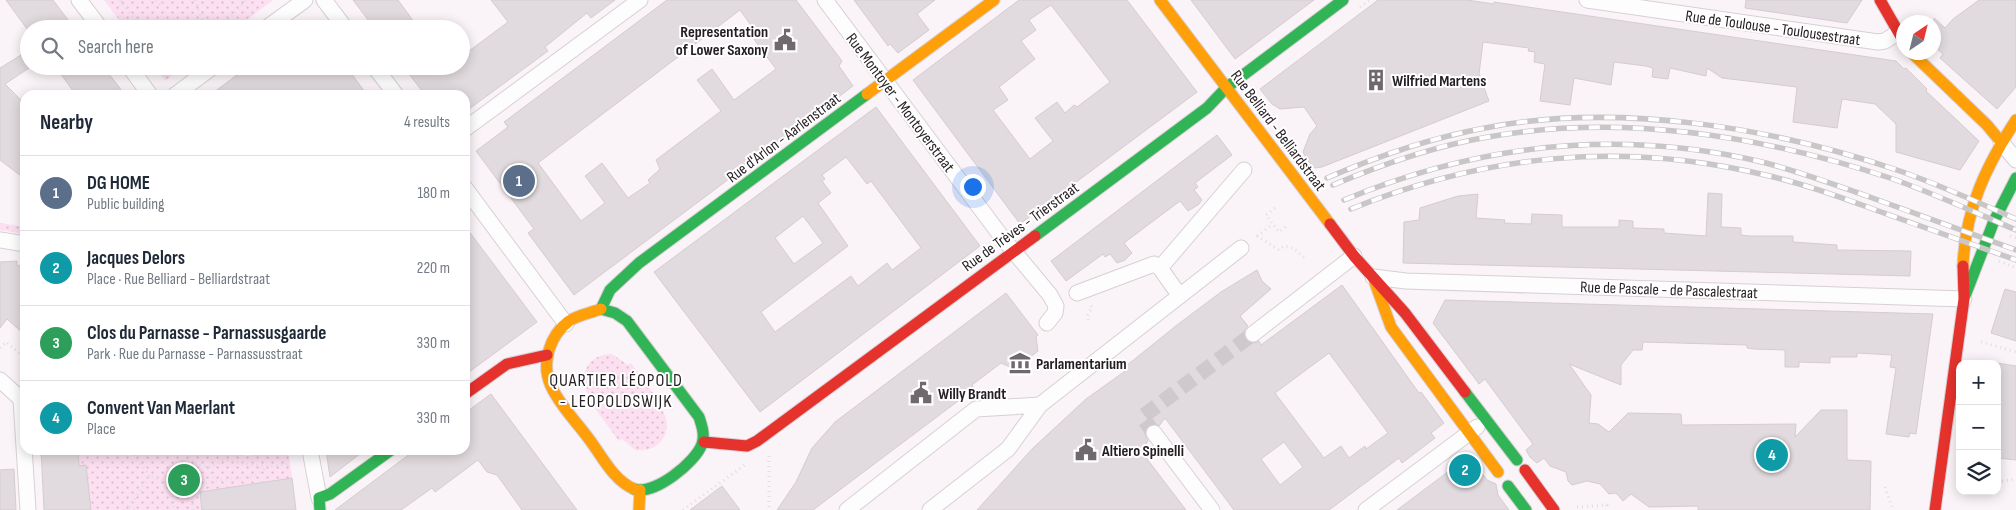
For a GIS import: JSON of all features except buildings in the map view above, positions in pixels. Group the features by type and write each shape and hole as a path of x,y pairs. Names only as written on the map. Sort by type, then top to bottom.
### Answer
{"street":[{"path":"79,0 94,20"},
{"path":"277,20 305,0"},
{"path":"324,0 339,20"},
{"path":"470,125 640,0"},
{"name":"Rue Montoyer - Montoyerstraat","path":"825,0 1014,251 1050,294 1056,306 1055,313 1047,323"},
{"name":"Rue d'Arlon - Aarlenstraat","path":"601,309 610,290 639,264 994,0"},
{"name":"Rue Belliard - Belliardstraat","path":"1160,0 1354,256 1405,314 1517,460"},
{"name":"Rue de Trèves - Trierstraat","path":"704,442 747,446 757,441 1207,108 1226,88 1343,0"},
{"name":"Rue de Toulouse - Toulousestraat","path":"1587,0 1878,42 1896,38"},
{"path":"1880,0 1896,27"},
{"path":"1919,60 1987,125 2016,160"},
{"path":"136,75 146,90"},
{"path":"182,90 202,75"},
{"path":"381,75 392,90"},
{"path":"1935,510 1964,299 1961,269 1967,217 1980,183 2001,142 2016,120"},
{"path":"1160,268 1244,170"},
{"path":"1964,299 1978,267 1992,224 2016,178"},
{"path":"470,195 566,324"},
{"path":"0,240 20,243"},
{"path":"930,510 1008,450 1040,405 1241,248"},
{"path":"1253,334 1354,256"},
{"path":"1077,293 1154,264 1160,268 1180,296"},
{"name":"Rue Belliard - Belliardstraat","path":"1373,278 1391,327 1468,434 1498,472"},
{"name":"Rue de Pascale - de Pascalestraat","path":"1373,278 1406,281 1964,299"},
{"path":"601,309 615,313 627,321 699,417 704,432 704,442 693,458 657,486 640,490 627,486 564,405 549,380 546,365 547,355 554,340 566,324 601,309"},
{"path":"470,390 507,364 547,355"},
{"path":"0,380 20,398"},
{"path":"847,510 976,409 1040,405"},
{"path":"1366,510 1487,420"},
{"path":"1154,433 1212,510"},
{"path":"25,455 28,510"},
{"path":"311,455 319,504"},
{"path":"319,504 384,455"},
{"path":"1525,470 1554,510"},
{"path":"1508,486 1526,510"},
{"path":"638,510 640,490"}],"path":[{"path":"120,0 135,20"},
{"path":"156,0 159,5 164,0"},
{"path":"195,0 203,20"},
{"path":"227,20 246,0"},
{"path":"1275,208 1266,216 1279,232 1288,225"},
{"path":"1273,224 1257,236 1279,250 1284,246 1292,248 1305,258"},
{"path":"2010,236 2016,238"},
{"path":"1999,261 2016,268"},
{"path":"0,348 6,342 20,354"},
{"path":"1981,342 2016,352"},
{"path":"683,510 745,464 757,441"},
{"path":"765,451 769,456 769,510"},
{"path":"136,455 137,460 150,476 169,482 173,490 173,510"},
{"path":"187,455 196,463 208,468 216,481"},
{"path":"208,468 223,460 267,467 288,464"},
{"path":"169,482 196,463"},
{"path":"193,510 191,494 199,487 216,481 256,476 267,467"},
{"path":"188,470 199,487"},
{"path":"124,510 129,507 141,485 150,476"},
{"path":"2001,481 2016,479"},
{"path":"1885,487 1893,510"},
{"path":"1577,507 1607,505 1607,510"},
{"path":"129,507 135,510"}],"shaded area":[{"path":"104,0 273,0 247,20 119,20"},
{"path":"161,75 173,75 165,81"},
{"path":"0,223 20,226 20,233 0,230"},
{"path":"612,354 628,365 631,363 664,408 662,410 666,418 666,433 663,439 652,448 635,450 622,439 619,441 586,396 588,395 584,380 587,367 597,357"},
{"path":"78,455 289,455 292,478 200,492 202,510 91,510 86,466 79,466"}],"tunnel":[{"path":"1154,433 1142,417 1253,334"}],"railway":[{"path":"1327,178 1404,148 1485,128 1535,121 1587,118 1640,119 1693,123 1746,131 1849,155 1927,181 2016,219"},
{"path":"1333,185 1409,156 1448,145 1488,137 1538,130 1589,127 1640,128 1742,140 1792,150 1841,163 1906,184 2016,230"},
{"path":"1344,200 1447,165 1499,154 1552,147 1605,144 1658,146 1712,152 1766,163 1804,174 2016,250"},
{"path":"1351,209 1402,190 1504,165 1555,159 1607,156 1659,158 1712,164 1795,183 1840,197 2016,260"}],"traffic: fast":[{"path":"1035,236 1207,108 1226,88 1343,0"},
{"path":"601,309 610,290 639,263 867,94"},
{"path":"1965,296 1994,221 2016,178"},
{"path":"601,309 615,313 627,321 699,417 703,430 702,444 692,460 683,468 663,483 642,490 634,489"},
{"path":"1465,392 1517,460"},
{"path":"320,510 319,498 330,494 384,455"},
{"path":"1508,486 1526,510"}],"traffic: slow":[{"path":"867,94 994,0"},
{"path":"1160,0 1330,224"},
{"path":"1919,60 1987,125 2001,142"},
{"path":"1963,266 1968,226 1979,189 1995,154 2016,120"},
{"path":"1374,280 1391,327 1498,472"},
{"path":"601,309 569,321 556,334 547,360 548,378 559,400 608,467 620,480 634,489"},
{"path":"639,510 640,490"}],"traffic: jam":[{"path":"1880,0 1896,28"},
{"path":"1330,224 1354,256 1405,313 1465,392"},
{"path":"704,442 747,446 757,441 1035,236"},
{"path":"1935,510 1964,299 1963,266"},
{"path":"470,390 507,364 547,355"},
{"path":"1525,470 1554,510"}],"place":[{"name":"Representation of Lower Saxony","path":"785,40"},
{"name":"Wilfried Martens","path":"1376,80"},
{"name":"DG HOME","path":"519,181"},
{"name":"Parlamentarium","path":"1020,363"},
{"name":"Willy Brandt","path":"921,393"},
{"name":"Altiero Spinelli","path":"1086,450"},
{"name":"Convent Van Maerlant","path":"1772,455"},
{"name":"Jacques Delors","path":"1465,470"},
{"name":"Clos du Parnasse - Parnassusgaarde","path":"184,480"}],"district":[{"name":"QUARTIER LÉOPOLD - LEOPOLDSWIJK","path":"616,390"}]}
